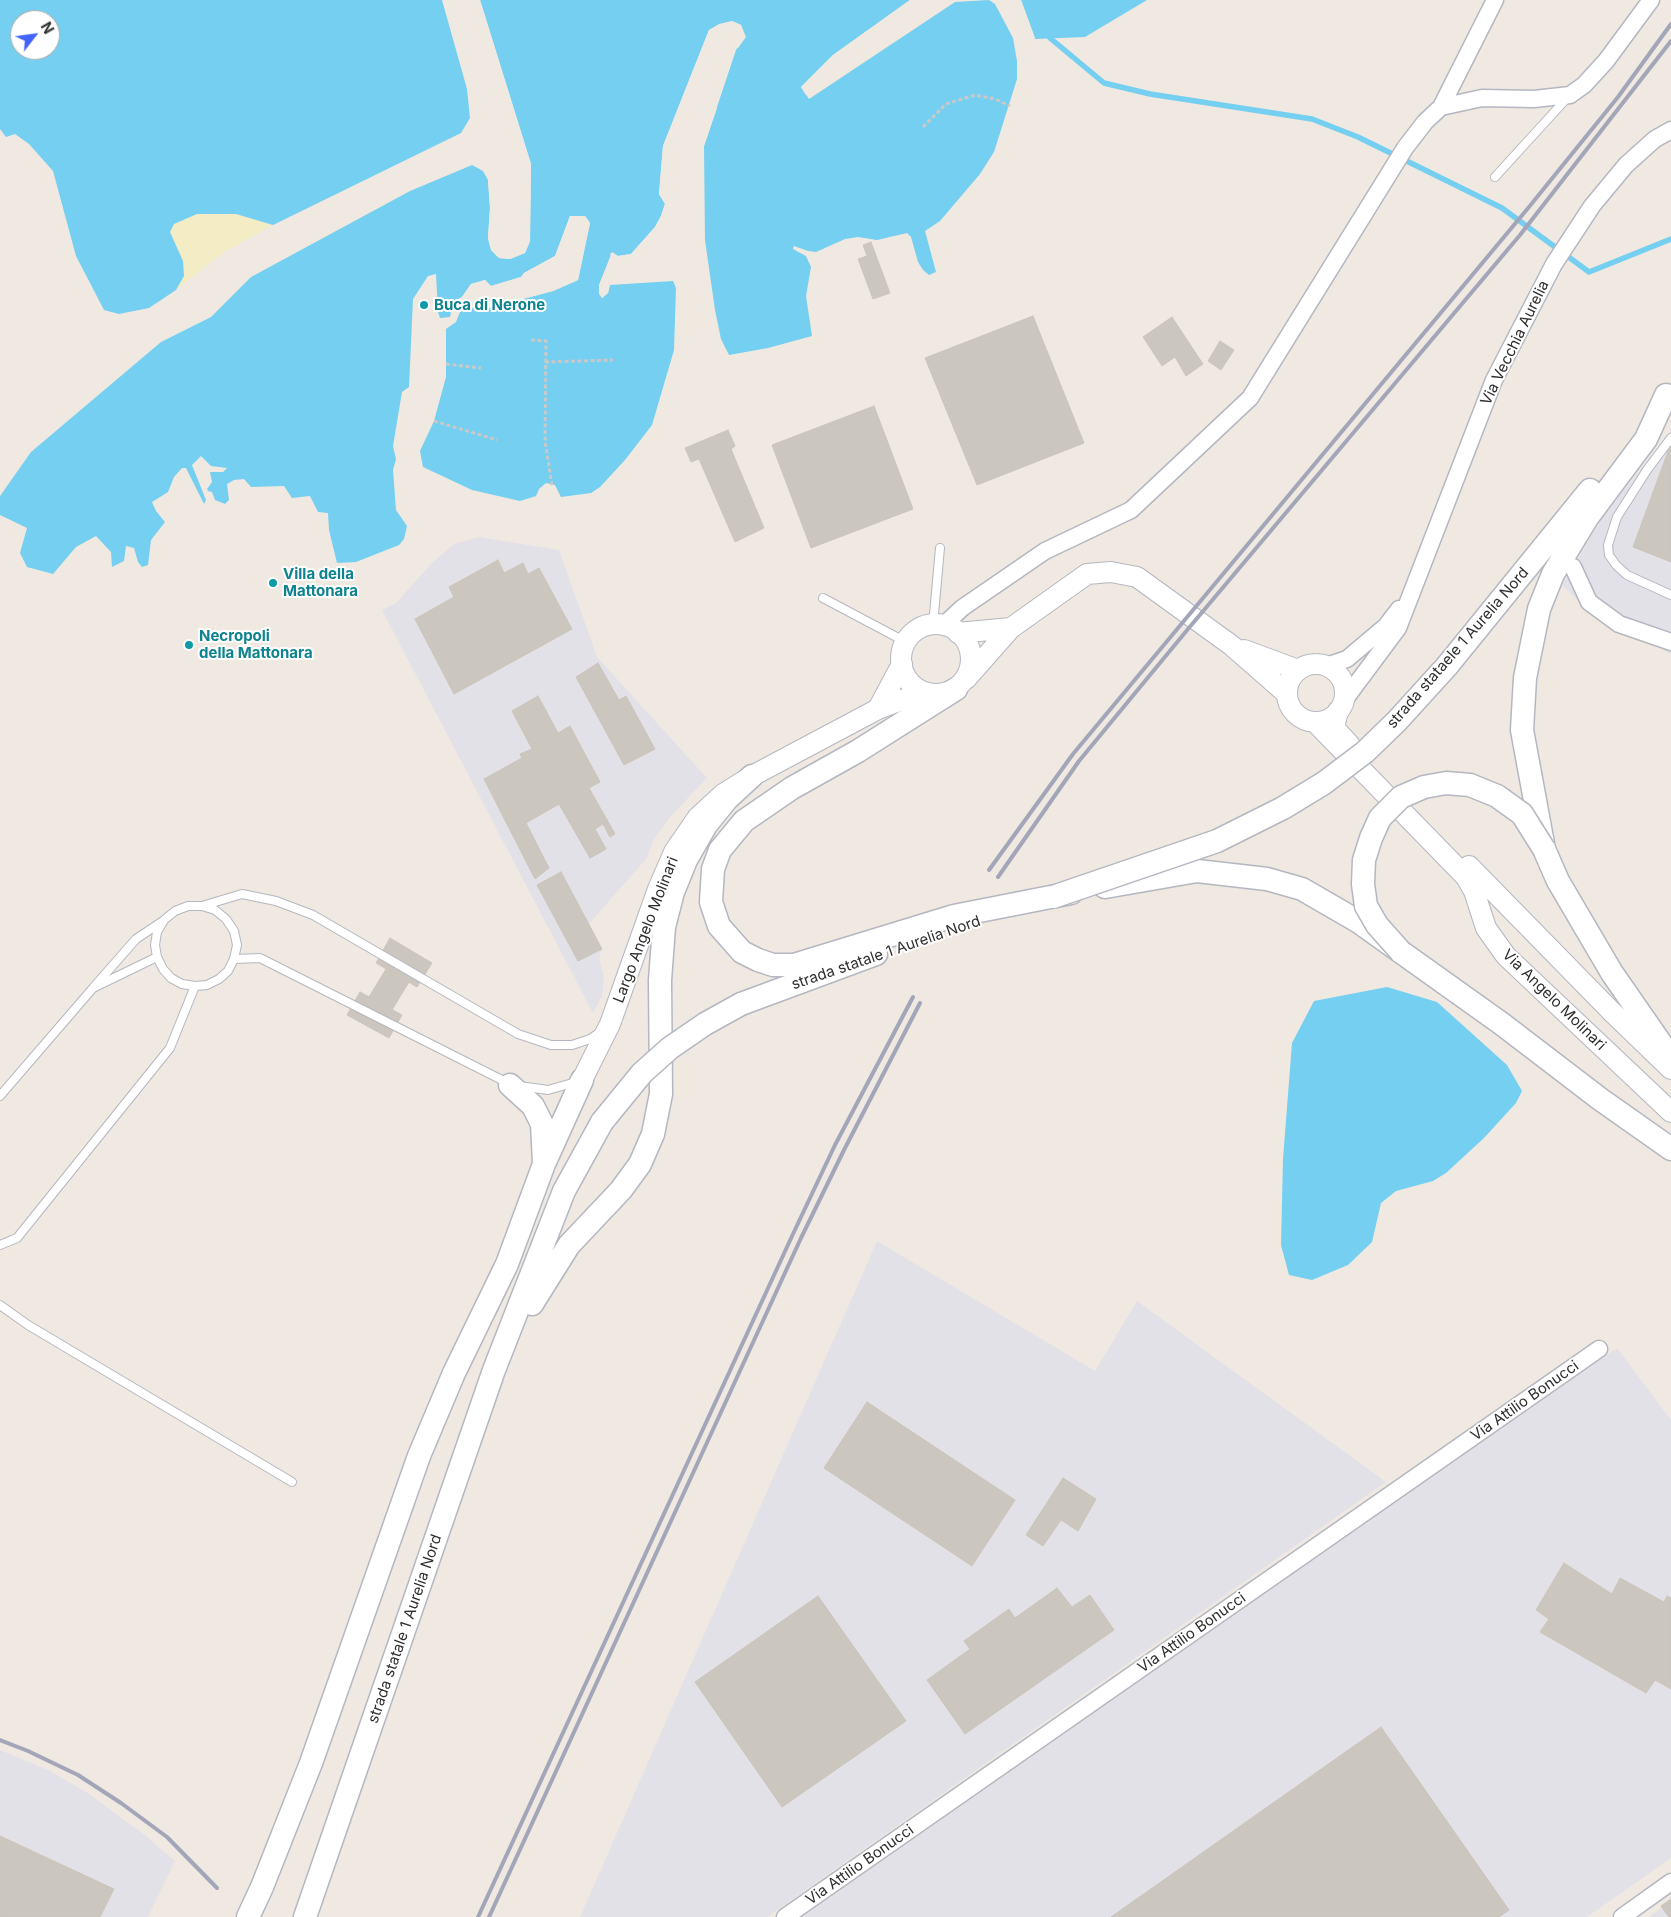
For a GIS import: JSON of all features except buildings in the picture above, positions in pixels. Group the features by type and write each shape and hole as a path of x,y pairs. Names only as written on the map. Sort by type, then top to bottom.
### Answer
{"main road":[{"name":"strada stataele 1 Aurelia Nord","path":"1053,896 1217,841 1283,808 1324,783 1365,752 1397,721 1447,666 1669,392"},
{"path":"1544,849 1522,730 1525,678 1539,609 1553,574 1587,518 1646,439 1669,392"},
{"path":"961,684 858,751 792,788 744,821 720,850 713,869 711,902 720,926 742,952 774,965 794,965 954,916 1031,902 1053,896 1197,871 1266,879 1302,889 1359,922 1502,1024 1600,1099 1671,1149"},
{"path":"506,1341 529,1309 568,1245 621,1190 640,1164 653,1134 660,1101 660,980 664,927 673,892 686,860 706,825 727,799 752,776"},
{"path":"1401,952 1377,925 1366,906 1364,860 1371,838 1380,818 1401,797 1431,786 1446,784 1470,785 1497,796 1522,814 1544,849 1558,881 1612,973 1671,1058"},
{"name":"strada statale 1 Aurelia Nord","path":"305,1917 506,1341 564,1191 602,1122 642,1073 670,1048 705,1024 742,1004 867,958 1031,902"},
{"path":"248,1917 311,1763 419,1456 454,1373 506,1264 544,1164 582,1080"},
{"path":"510,1084 533,1106 542,1124 544,1164"}],"street":[{"path":"945,628 962,608 1045,551 1131,510 1250,398 1405,148 1425,122 1441,107 1495,0"},
{"path":"1441,107 1482,98 1534,99 1570,95 1584,85 1606,61 1651,0"},
{"name":"Via Vecchia Aurelia","path":"1341,707 1398,628 1411,590 1494,380 1554,264 1592,206 1626,165 1655,138 1671,130"},
{"path":"1573,567 1589,602 1619,624 1671,642"},
{"path":"1011,628 922,628 906,642 902,653 905,676 923,692 945,693 961,684 1011,628 1087,574 1111,572 1137,577 1230,645 1287,694"},
{"name":"Via Vecchia Aurelia","path":"1326,666 1347,660 1398,611 1411,590"},
{"path":"945,628 970,649 971,659 961,684"},
{"path":"1230,645 1298,670"},
{"path":"878,709 902,664"},
{"path":"1307,665 1326,666 1340,677 1345,694 1341,707 1332,717 1315,722 1299,716 1289,702 1287,694 1292,677 1298,670 1307,665"},
{"path":"752,776 878,709 923,692"},
{"name":"Via Angelo Molinari","path":"1341,707 1335,722 1336,730 1604,1004 1671,1069"},
{"name":"Via Angelo Molinari","path":"1315,722 1466,876 1474,891 1486,928 1506,956 1671,1112"},
{"name":"Largo Angelo Molinari","path":"582,1080 610,1024 658,889 674,852 698,817 723,794 752,776"},
{"name":"Via Attilio Bonucci","path":"786,1917 1600,1348"},
{"path":"1622,1917 1671,1882"}],"lane":[{"path":"1495,177 1570,95"},
{"path":"1671,438 1617,517 1608,545 1609,555 1616,566 1627,575 1671,595"},
{"path":"940,548 945,628"},
{"path":"823,598 906,642"},
{"path":"0,1096 136,939 182,908 202,906 242,894 276,901 312,915 518,1034 551,1045 572,1045 590,1039 610,1024"},
{"path":"164,920 157,932 155,945 162,969 171,978 182,984 207,985 219,980 228,971 234,959 237,945 230,925 215,910 202,906"},
{"path":"93,988 157,957"},
{"path":"234,959 260,958 510,1084 548,1090 582,1080"},
{"path":"0,1244 17,1238 170,1048 195,986"},
{"path":"0,1305 28,1325 292,1482"}],"path":[{"path":"923,127 946,104 975,95 996,100 1010,106"},
{"path":"531,340 546,341 545,441 552,485"},
{"path":"546,362 613,360"},
{"path":"446,364 481,368"},
{"path":"434,421 497,440"}],"shaded area":[{"path":"1671,430 1671,654 1586,609 1562,585 1600,521"},
{"path":"479,537 559,550 597,657 707,778 670,817 654,839 646,859 589,924 602,949 599,958 604,977 602,996 593,1013 382,610 396,603 431,564 454,544"},
{"path":"877,1241 1095,1371 1137,1301 1386,1482 767,1917 580,1917"},
{"path":"1617,1348 1671,1420 1671,1858 1587,1917 802,1917"},
{"path":"0,1750 48,1770 86,1792 146,1836 175,1861 148,1917 0,1917"},
{"path":"1671,1901 1671,1917 1649,1917"}],"sand":[{"path":"197,214 236,214 273,225 224,252 176,290 184,276 183,261 170,232 174,224"}],"water":[{"path":"0,0 442,0 467,89 470,118 461,133 273,225 236,214 197,214 174,224 170,232 183,261 184,276 176,290 149,308 119,314 104,310 76,256 53,171 29,144 15,134 6,137 0,129"},
{"path":"480,0 910,0 833,55 801,87 809,99 955,2 989,0 995,4 1013,38 1017,61 1017,79 994,152 980,174 940,221 925,231 936,272 929,275 923,270 918,262 911,237 907,233 877,240 858,237 845,239 816,252 794,246 793,249 806,256 811,267 806,296 812,336 768,348 729,355 721,339 705,240 704,146 736,50 745,37 741,25 732,21 709,30 663,146 659,194 665,204 661,216 655,227 631,254 618,256 612,252 599,285 602,298 608,293 610,285 673,281 676,288 674,350 652,425 625,460 600,487 591,493 561,497 555,485 546,483 539,489 536,496 520,501 472,490 423,467 420,451 434,421 446,377 446,329 456,322 460,312 468,308 485,309 553,291 578,280 590,223 585,216 570,216 555,256 524,273 521,277 491,286 485,280 471,284 462,297 453,302 450,317 440,318 438,312 436,274 428,276 413,299 409,387 402,392 393,446 396,459 393,470 396,510 407,526 404,539 399,545 356,562 337,563 329,530 328,513 318,512 310,496 292,498 284,486 251,487 244,479 234,480 227,484 229,500 225,504 215,500 212,492 207,489 212,482 210,472 223,472 227,468 211,466 201,456 192,465 206,500 204,504 186,468 182,468 174,477 168,492 152,502 156,511 165,522 151,540 148,565 142,567 138,562 134,548 126,546 124,561 112,567 111,552 96,536 76,547 53,574 27,567 20,553 27,528 0,515 0,496 31,452 161,342 211,317 251,277 410,191 472,165 483,171 488,180 490,208 488,238 491,250 499,258 510,259 525,253 530,241 531,164"},
{"path":"1021,0 1147,0 1085,37 1035,39"},
{"path":"1387,987 1437,1002 1507,1065 1522,1091 1516,1103 1484,1138 1446,1173 1433,1181 1396,1191 1381,1203 1372,1242 1348,1265 1312,1280 1289,1275 1281,1245 1283,1159 1292,1043 1314,1001"}],"pier":[{"path":"478,0 480,0 531,164 530,241 525,253 510,259 499,258 491,250 488,238 490,208 488,180 491,182 490,238 493,249 500,256 510,256 523,251 528,240 528,164"},
{"path":"910,0 913,0 835,57 804,87 808,94 806,95 801,87 833,55"},
{"path":"1018,0 1021,0 1035,38 1032,38"},
{"path":"732,21 741,25 746,37 738,48 736,46 743,37 739,27 732,24 720,26 711,32 665,147 661,194 667,204 664,217 657,229 632,256 619,258 613,256 601,285 602,294 610,283 608,293 602,298 599,294 599,285 611,257 610,253 618,256 631,254 655,227 661,216 665,204 659,194 663,146 709,30 719,24"},
{"path":"715,107 717,108 704,146 702,146"},
{"path":"570,216 585,216 590,223 578,280 553,291 485,309 466,306 484,307 552,288 576,278 587,224 584,218 572,218 567,236 556,258 526,275 522,280 492,288 484,283 472,287 463,299 453,302 462,297 471,284 485,280 491,286 521,277 524,273 555,256"}],"waterway":[{"path":"1050,38 1104,83 1150,94 1312,119 1358,137 1502,208 1589,272 1671,239"}],"railway":[{"path":"989,870 1073,754 1529,207 1618,97 1671,24"},
{"path":"998,877 1079,761 1520,235 1671,41"},
{"path":"478,1917 835,1145 913,997"},
{"path":"489,1917 801,1238 920,1003"},
{"path":"0,1740 78,1775 121,1803 167,1837 217,1888"}],"place":[{"name":"Buca di Nerone","path":"424,305"},
{"name":"Villa della Mattonara","path":"273,583"},
{"name":"Necropoli della Mattonara","path":"189,645"}]}
